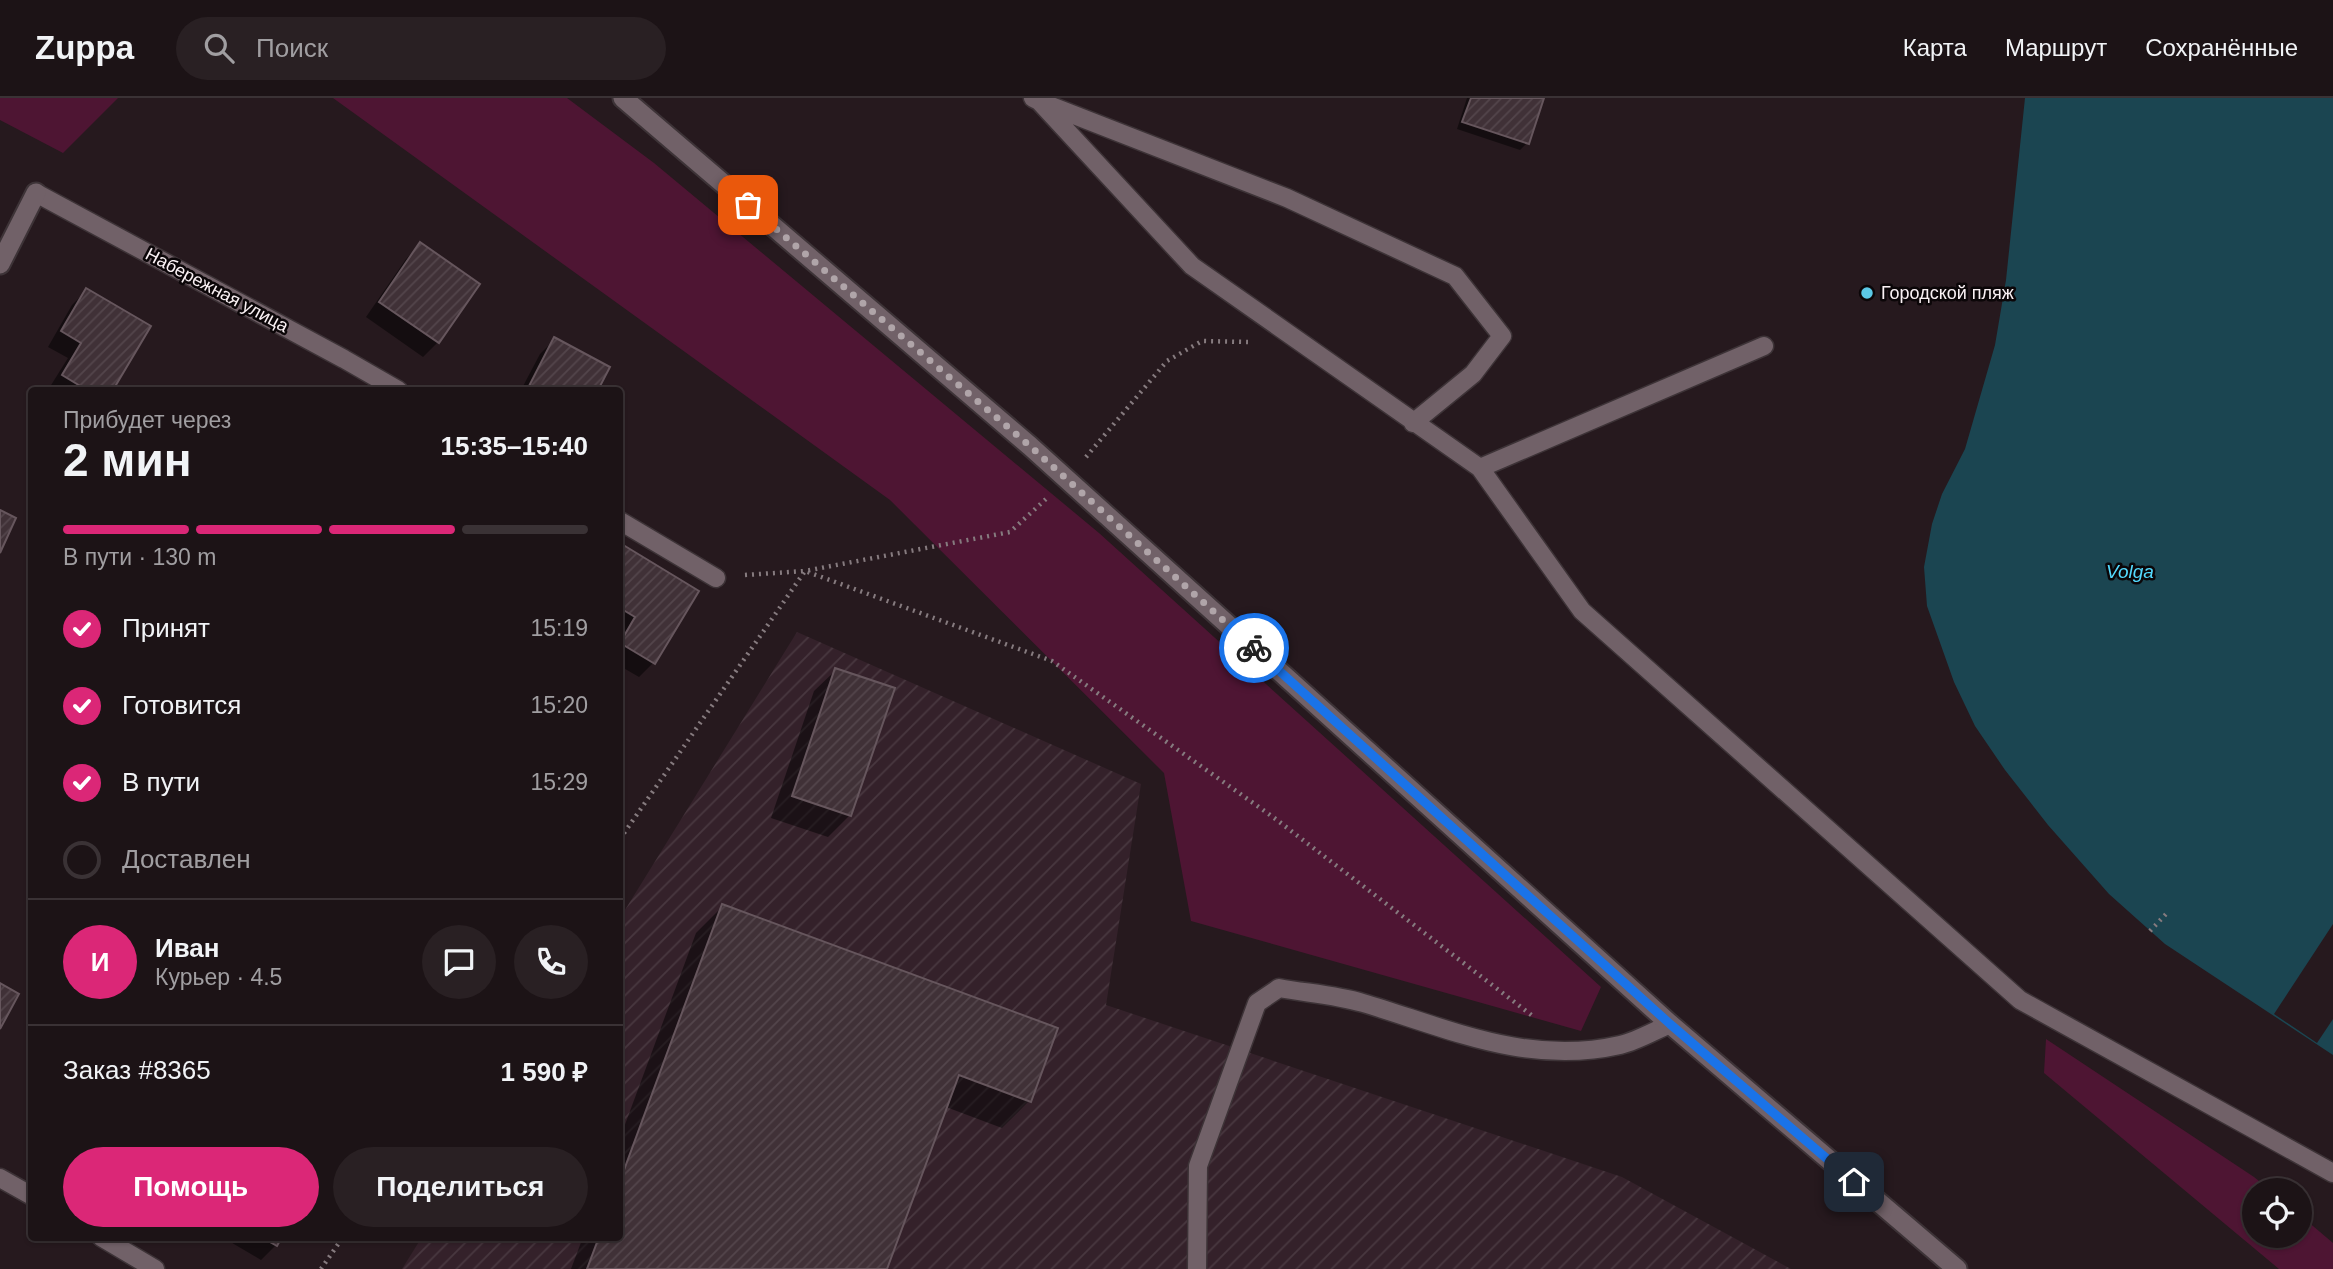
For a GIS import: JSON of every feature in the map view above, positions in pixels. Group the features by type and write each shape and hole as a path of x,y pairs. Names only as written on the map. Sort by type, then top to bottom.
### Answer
{"street":[{"path":"623,98 1030,446 1670,1024 1957,1269"},
{"path":"0,264 36,193"}],"lane":[{"path":"1036,100 1287,198 1455,276 1502,336 1473,374 1413,423"},
{"path":"1036,100 1192,266 1480,468 1582,611 2021,1000 2333,1173"},
{"name":"Набережная улица","path":"36,193 393,387"},
{"path":"1480,468 1764,346"},
{"path":"623,523 716,578"},
{"path":"1197,1269 1198,1166 1257,1003 1279,988 1360,1002 1457,1035 1521,1049 1579,1052 1623,1044 1670,1024"},
{"path":"0,1178 28,1194"},
{"path":"108,1241 155,1269"}],"path":[{"path":"623,835 805,571"},
{"path":"716,578 805,571 1052,661 1273,817 1535,1018"},
{"path":"2150,931 2167,913"},
{"path":"321,1269 341,1241"}],"shaded area":[{"path":"0,98 118,98 63,153 0,120"},
{"path":"333,98 567,98 654,163 1099,533 1601,987 1581,1031 1191,921 1164,773 890,500"},
{"path":"797,632 1141,784 1106,1005 1622,1177 1791,1269 402,1269 420,1241 623,1241 623,913"},
{"path":"2046,1039 2255,1178 2242,1178 2242,1238 2044,1073"},
{"path":"2312,1225 2333,1243 2333,1269 2279,1269 2254,1248 2312,1248"}],"water":[{"name":"Volga","path":"2025,98 2333,98 2333,1055 2165,944 2109,894 2048,825 1975,726 1954,682 1927,606 1924,567 1932,524 1942,494 1965,449 1995,345 2006,280"}],"pier":[{"path":"2333,924 2333,1019 2317,1043 2274,1014"}],"building":[{"path":"1471,98 1544,98 1529,144 1462,122"},
{"path":"420,242 480,284 439,343 379,302"},
{"path":"86,288 151,326 115,387 82,387 62,375 81,343 61,331"},
{"path":"554,337 610,367 600,387 529,387"},
{"path":"0,510 16,518 0,553"},
{"path":"623,545 699,591 655,664 623,645 623,638 635,617 623,610"},
{"path":"835,668 895,688 851,816 792,796"},
{"path":"722,904 1058,1028 1031,1102 959,1075 887,1269 587,1269 598,1241 623,1241 623,1173"},
{"path":"0,983 19,994 0,1029"}],"way so far":[{"path":"748,205 1030,446 1254,648"}],"place":[{"name":"Городской пляж","path":"1867,293"}],"route":[{"path":"1254,648 1670,1024 1854,1182"}]}
